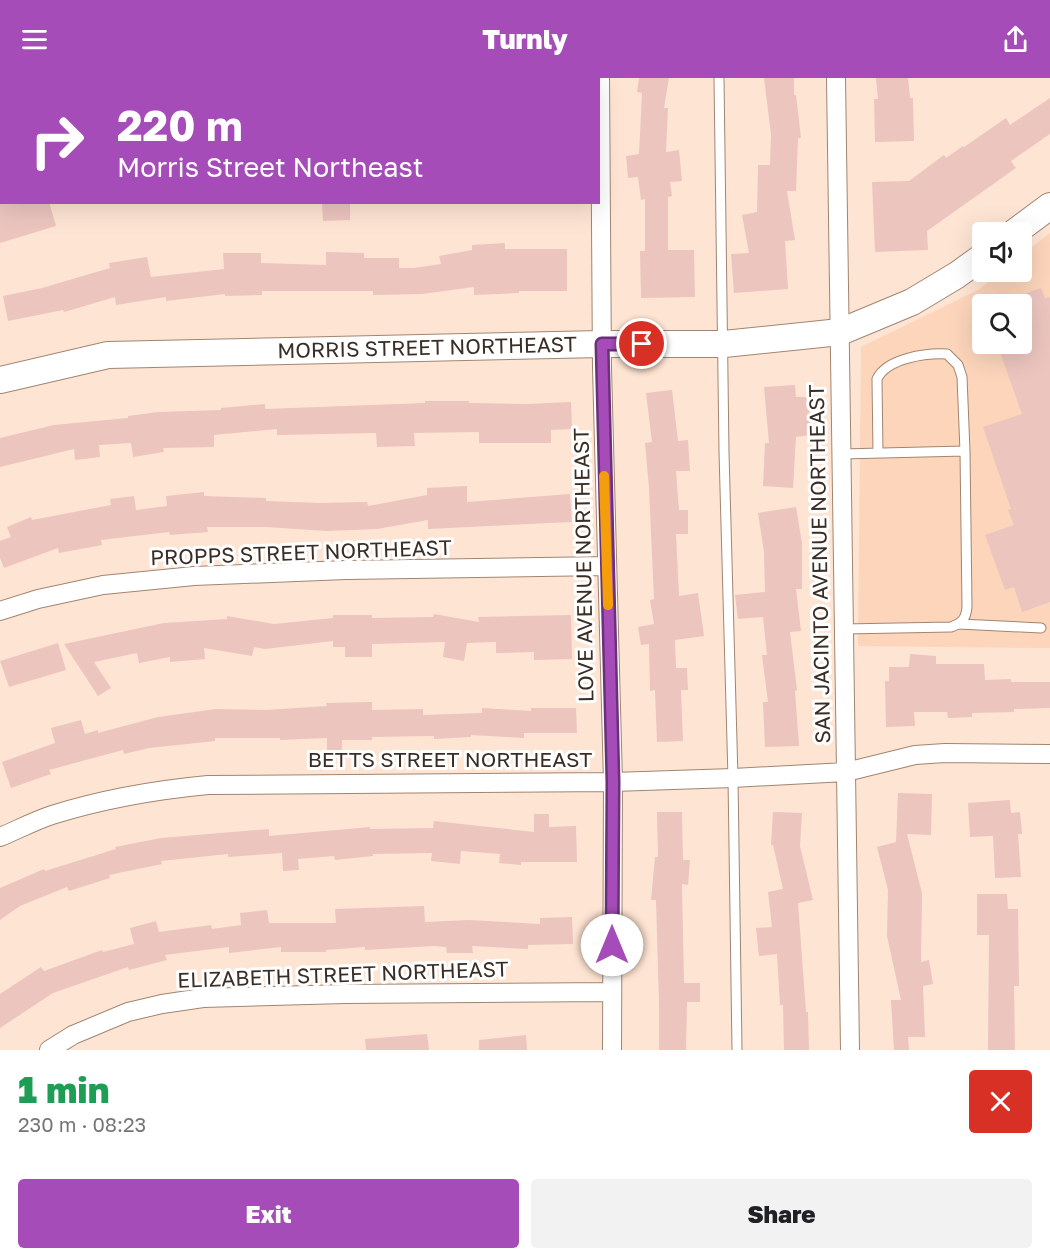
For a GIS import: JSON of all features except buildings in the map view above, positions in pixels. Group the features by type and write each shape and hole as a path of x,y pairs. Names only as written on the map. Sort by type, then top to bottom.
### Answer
{"street":[{"name":"LOVE AVENUE NORTHEAST","path":"600,78 606,566 613,782 612,1050"},
{"name":"SAN JACINTO AVENUE NORTHEAST","path":"836,78 850,1050"},
{"path":"1028,222 1050,206"},
{"name":"MORRIS STREET NORTHEAST","path":"0,380 108,355 602,344 724,344 840,332 912,302 972,264"},
{"name":"PROPPS STREET NORTHEAST","path":"0,611 38,599 103,585 194,576 346,570 606,566"},
{"name":"BETTS STREET NORTHEAST","path":"0,837 51,815 154,790 208,785 613,782 734,778 846,772 915,755 1050,754"},
{"name":"ELIZABETH STREET NORTHEAST","path":"49,1050 73,1035 128,1012 203,998 369,993 612,992"}],"lane":[{"path":"719,78 724,452 734,778 737,1050"},
{"path":"878,453 877,379 880,373 901,360 947,354 958,364 963,391 967,607 966,617 959,624"},
{"path":"842,454 965,451"},
{"path":"843,629 951,627 959,624 1041,628"}],"shaded area":[{"path":"1050,233 1050,648 858,646 861,347 978,290 988,282 1032,282 1032,247"}],"slow traffic":[{"path":"604,476 608,605"}],"route":[{"path":"612,945 613,782 602,344 642,344"}]}
